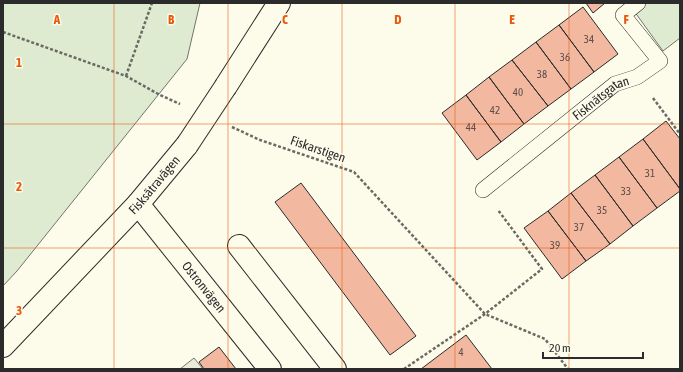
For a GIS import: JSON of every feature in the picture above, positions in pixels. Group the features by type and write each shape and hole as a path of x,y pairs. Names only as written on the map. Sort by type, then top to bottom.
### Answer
{"street":[{"name":"Fisksätravägen","path":"3,346 138,204 187,144 279,3"},
{"name":"Ostronvägen","path":"138,204 270,369"},
{"path":"239,246 335,369"}],"lane":[{"name":"Fisknätsgatan","path":"483,190 615,84 637,77 660,61 622,14 638,3"}],"path":[{"path":"126,76 152,3"},
{"path":"3,32 126,76 181,105"},
{"path":"637,77 680,134"},
{"name":"Fiskarstigen","path":"231,127 260,140 354,172 485,314 544,339 568,369"},
{"path":"404,369 485,314 542,268 483,190"}],"green space":[{"path":"3,3 200,3 187,59 17,271 3,286"},
{"path":"645,3 680,3 680,38 663,51 634,11"}],"shaded area":[{"path":"194,358 203,369 180,369"}],"building":[{"path":"586,3 605,3 593,13"},
{"path":"583,7 618,54 594,72 559,25"},
{"path":"559,25 594,72 571,89 536,42"},
{"path":"536,42 571,89 548,106 512,60"},
{"path":"512,60 548,106 524,124 489,77"},
{"path":"489,77 524,124 501,142 466,95"},
{"path":"466,95 501,142 477,160 442,113"},
{"path":"666,121 680,139 680,189 643,139"},
{"path":"643,139 680,189 680,191 657,208 619,157"},
{"path":"619,157 657,208 633,226 595,175"},
{"path":"595,175 633,226 610,244 571,193"},
{"path":"301,183 416,336 390,355 275,202"},
{"path":"571,193 610,244 586,261 548,211"},
{"path":"548,211 586,261 562,279 524,228"},
{"path":"466,335 492,369 421,369"},
{"path":"219,347 236,369 204,369 199,362"}]}
